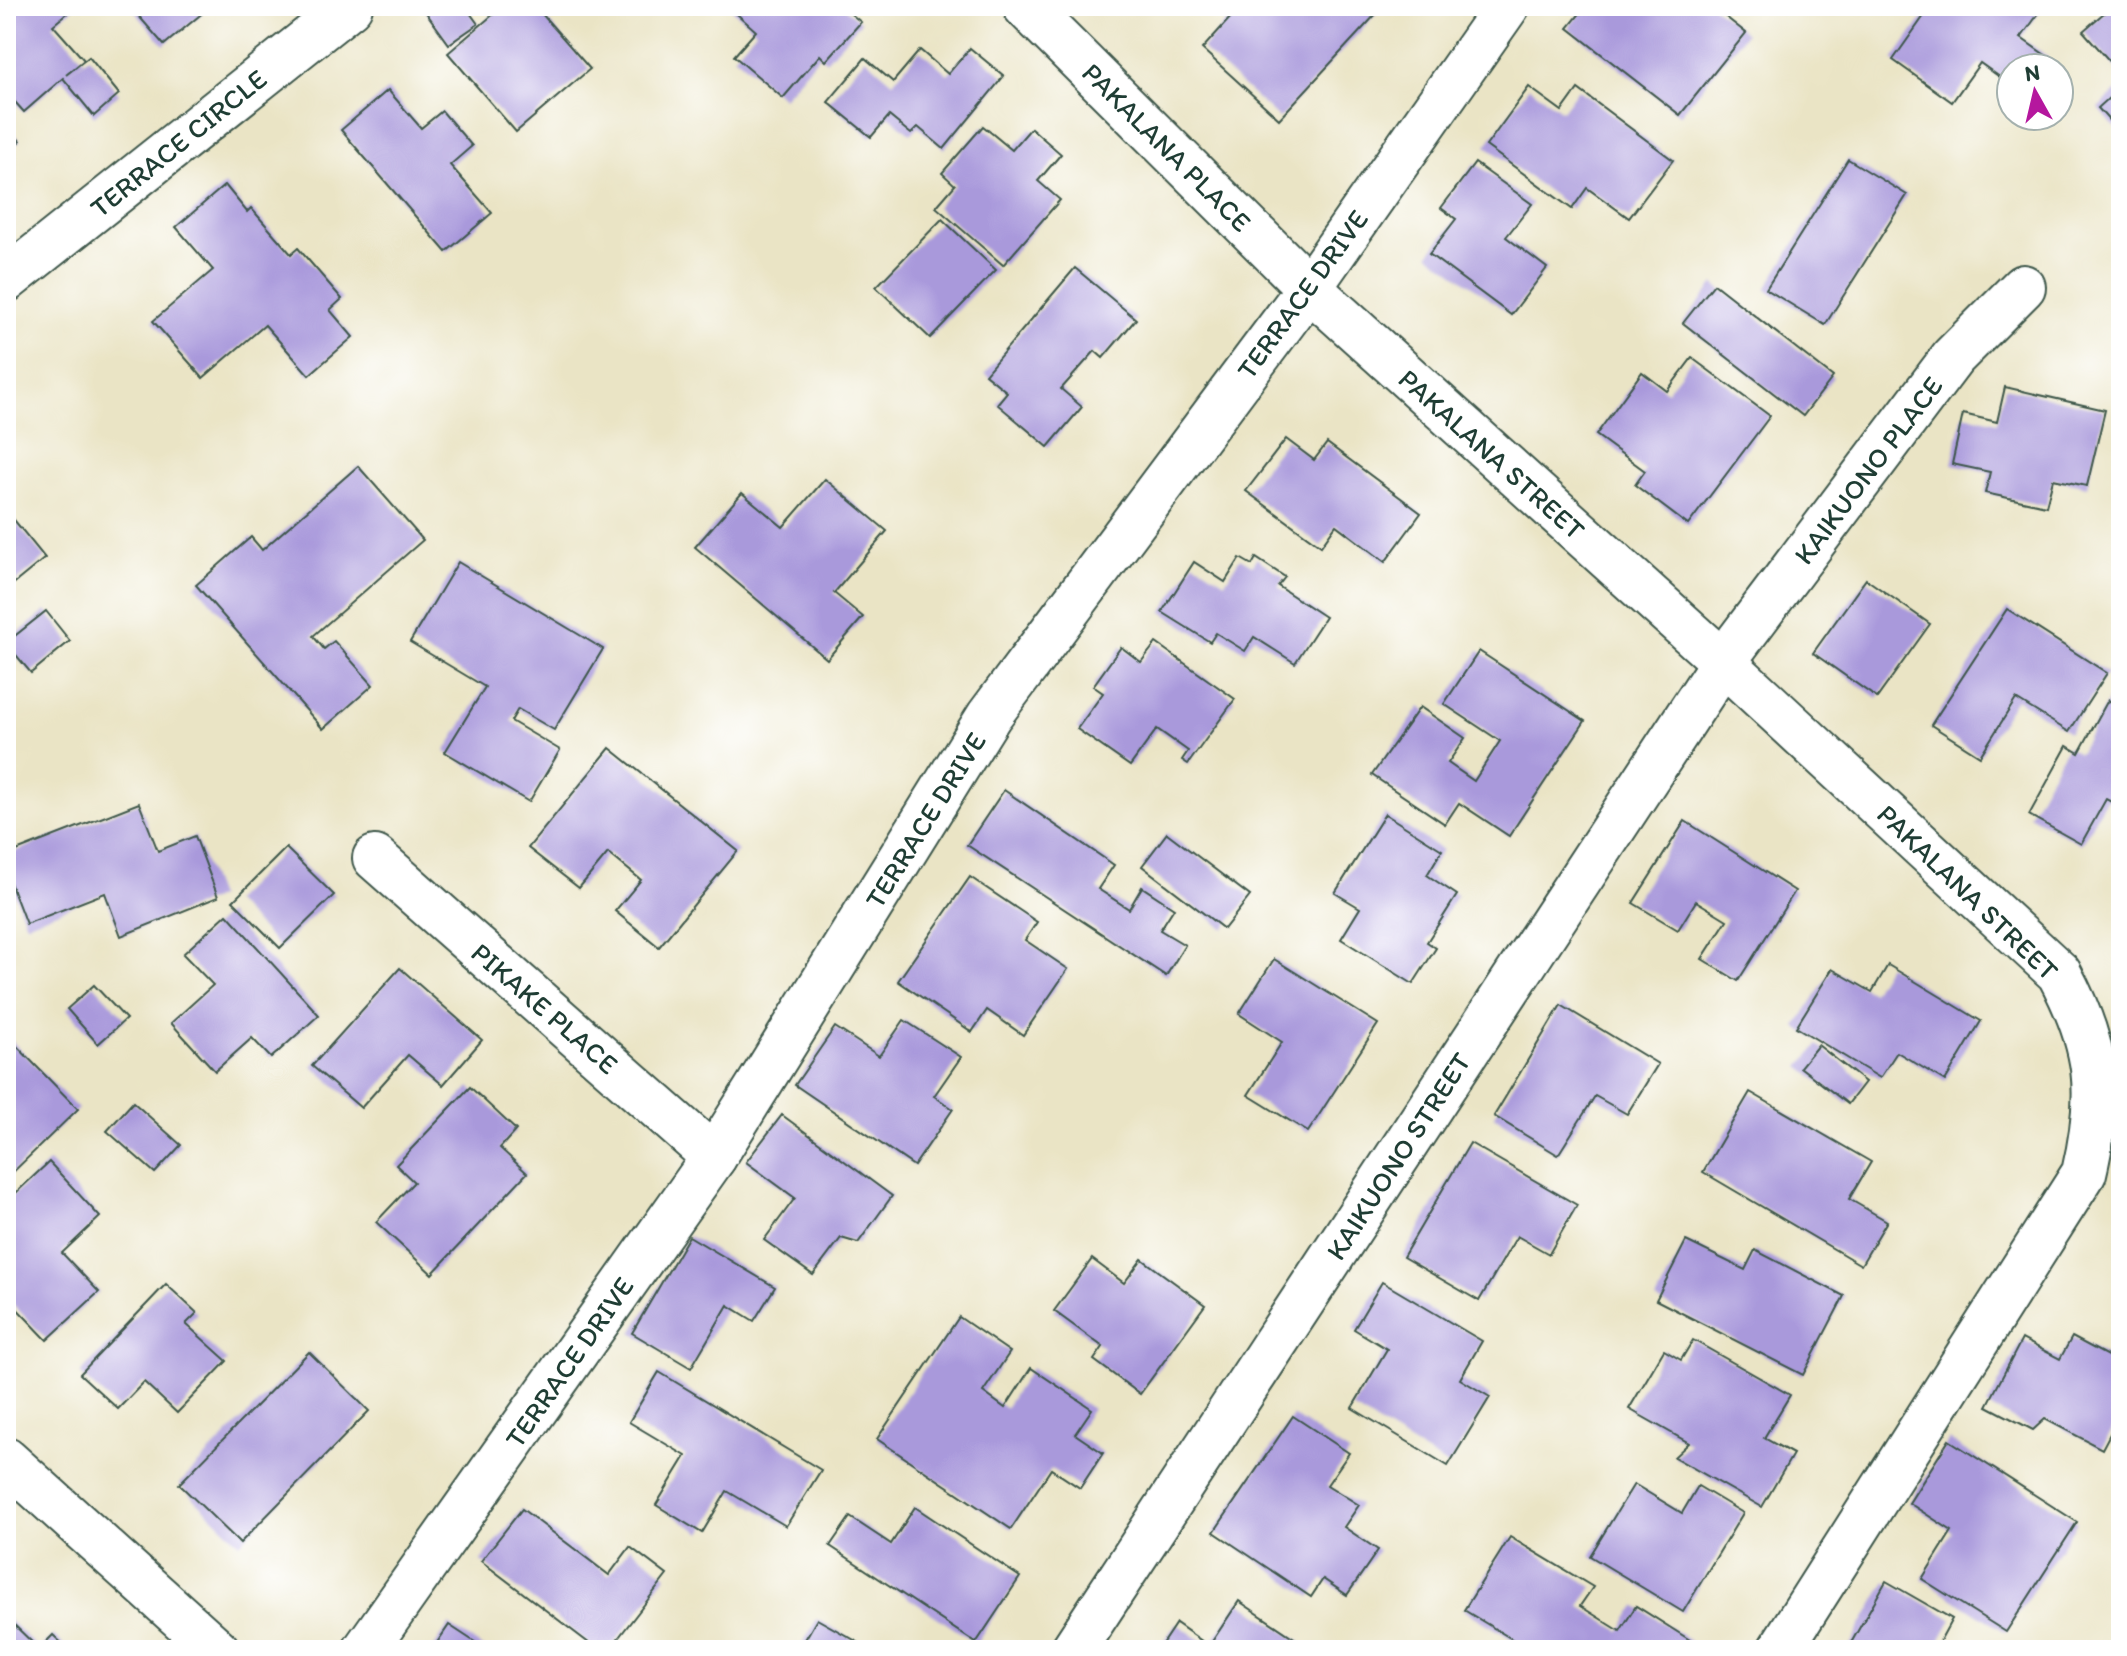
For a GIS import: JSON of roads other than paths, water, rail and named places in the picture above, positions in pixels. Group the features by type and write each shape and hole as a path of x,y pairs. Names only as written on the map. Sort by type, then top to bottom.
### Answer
{"street":[{"name":"TERRACE CIRCLE","path":"6,280 350,6"},
{"name":"PAKALANA PLACE","path":"1025,6 1309,288"},
{"name":"TERRACE DRIVE","path":"365,1650 714,1157 989,716 1309,288 1507,6"},
{"name":"KAIKUONO PLACE","path":"1723,662 1953,357 2023,287"},
{"name":"PAKALANA STREET","path":"1309,288 1723,662 2059,973 2078,1010 2091,1050 2096,1091 2094,1132 2084,1173 1780,1650"},
{"name":"KAIKUONO STREET","path":"1073,1650 1723,662"},
{"name":"PIKAKE PLACE","path":"375,858 714,1157"},
{"path":"6,1460 217,1650"}]}
